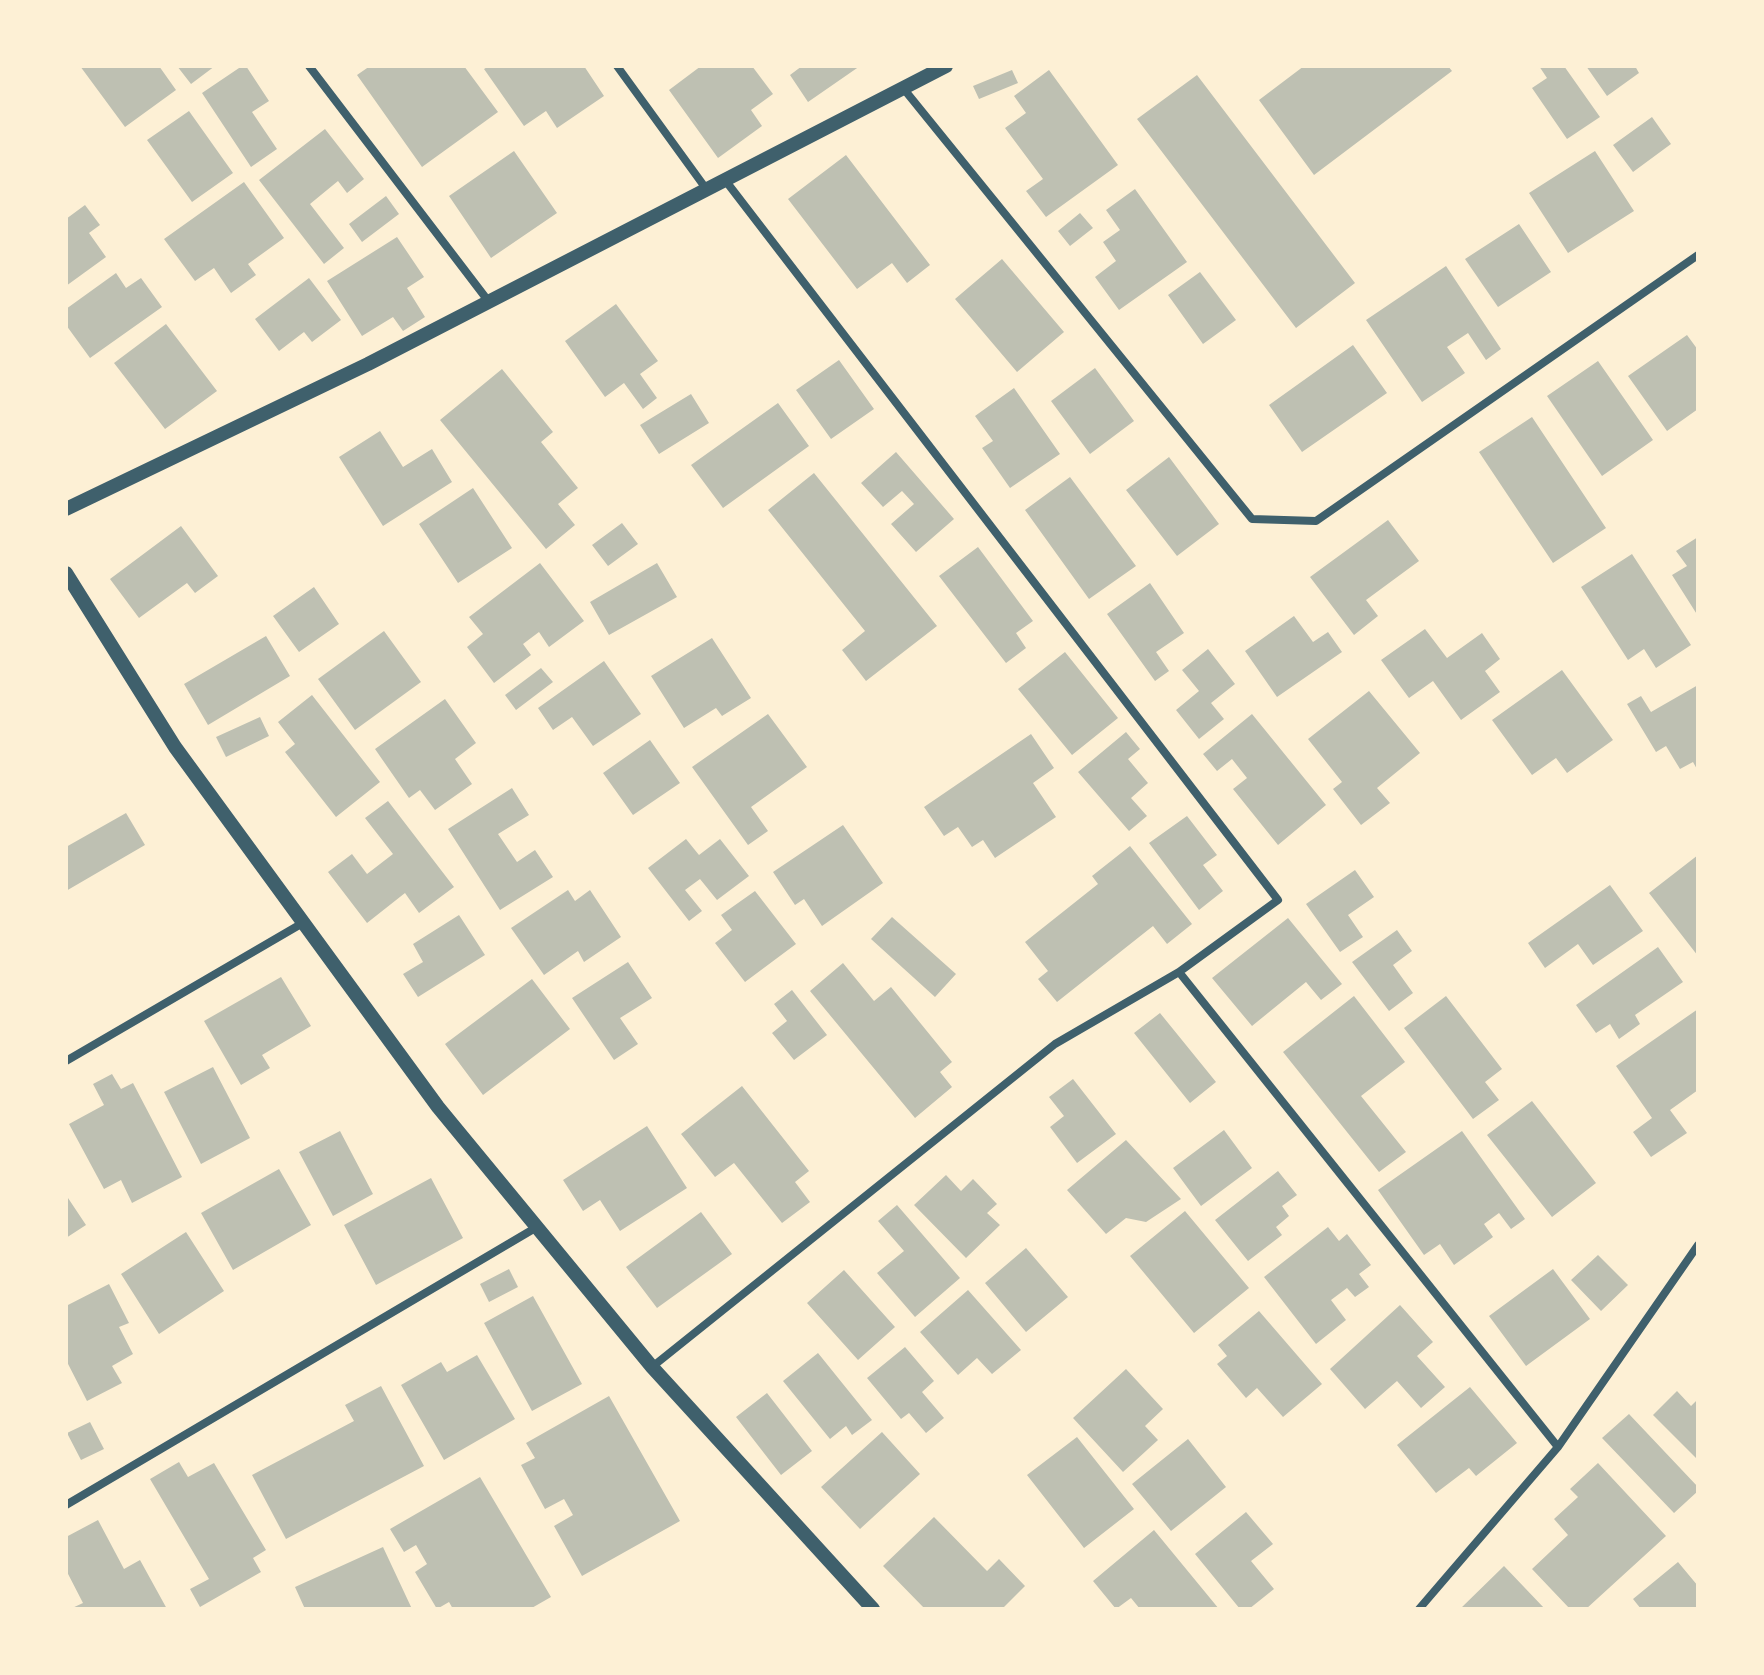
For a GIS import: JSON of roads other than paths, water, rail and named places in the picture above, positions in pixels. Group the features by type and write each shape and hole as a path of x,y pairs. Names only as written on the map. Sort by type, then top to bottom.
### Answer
{"street":[{"path":"309,66 489,302"},
{"path":"617,66 707,190"},
{"path":"66,509 368,364 946,66"},
{"path":"903,88 1252,519 1316,521 1698,255"},
{"path":"652,1367 1055,1044 1179,972 1278,900 725,180"},
{"path":"66,573 175,747 301,924 438,1107 652,1367 873,1609"},
{"path":"66,1061 301,924"},
{"path":"1179,972 1558,1447"},
{"path":"66,1505 537,1227"},
{"path":"1419,1609 1558,1447 1698,1245"}]}
